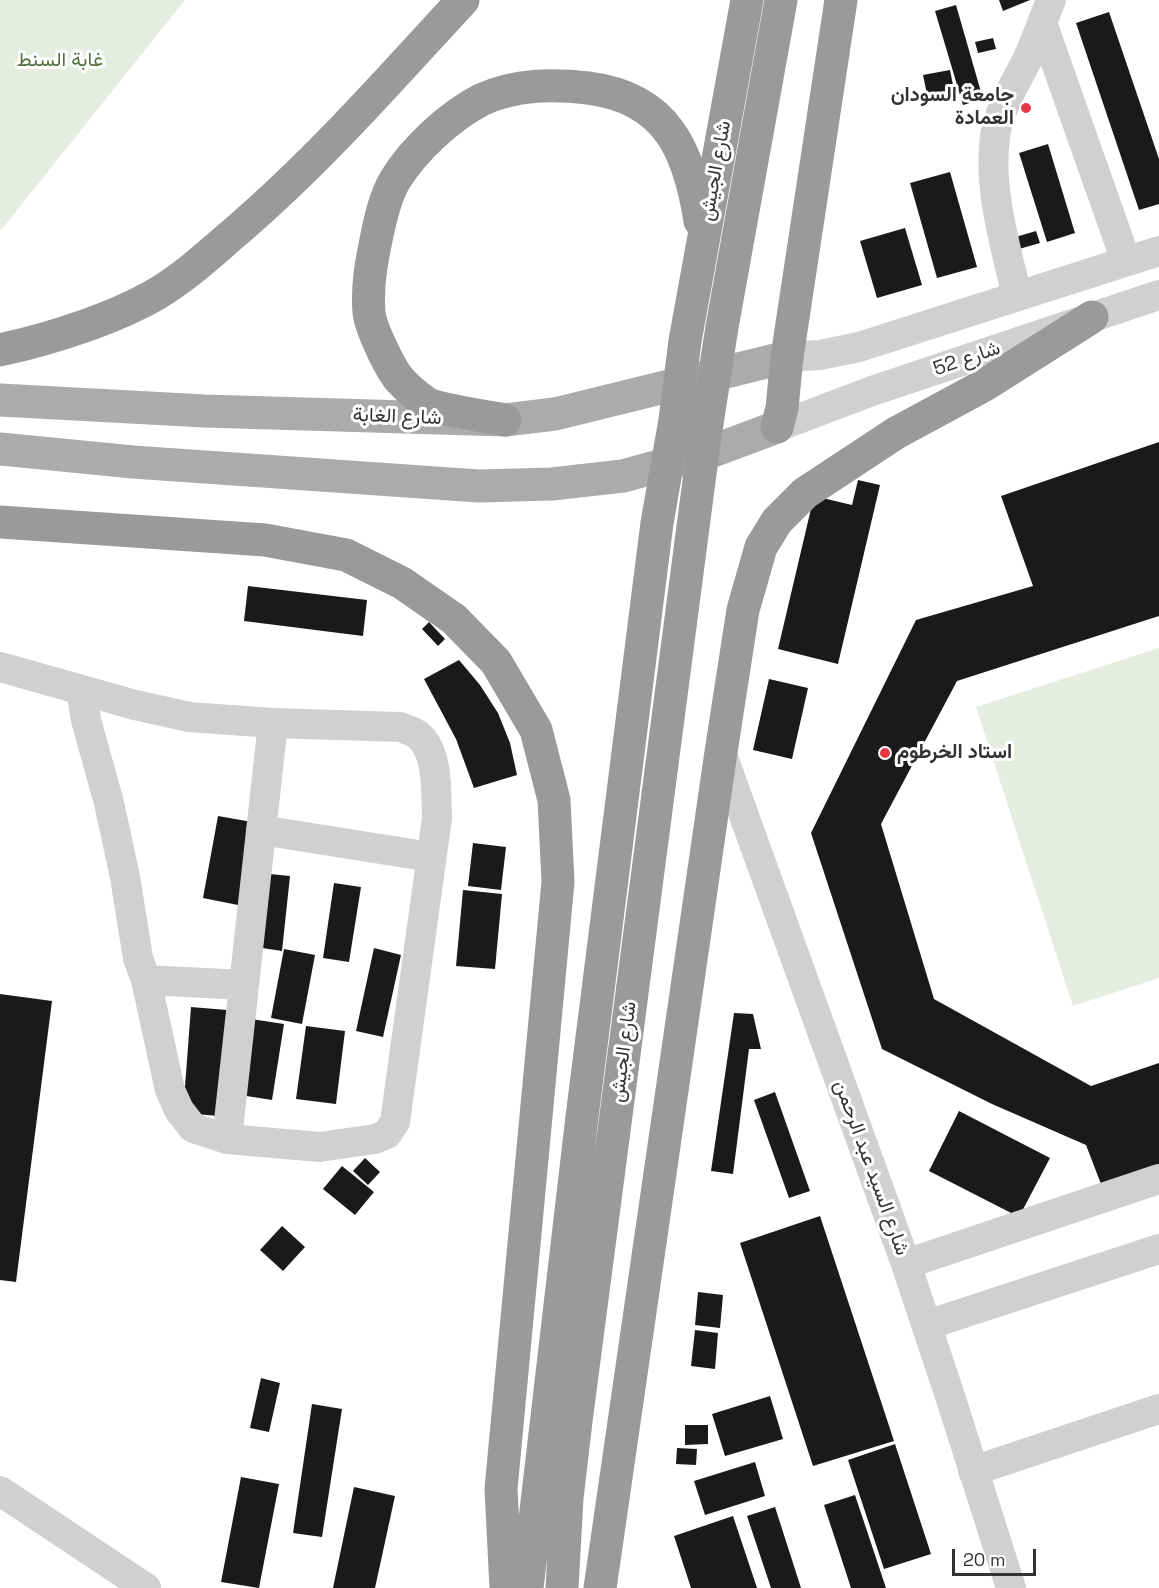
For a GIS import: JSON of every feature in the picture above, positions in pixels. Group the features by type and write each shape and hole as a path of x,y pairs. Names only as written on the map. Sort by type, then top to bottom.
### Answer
{"highway":[{"path":"0,350 114,315 159,292 211,254 276,197 343,131 463,0"},
{"name":"شارع الجيش","path":"527,1588 582,1116 657,524 675,420 685,341 747,0"},
{"name":"شارع الجيش","path":"562,1588 567,1498 576,1421 694,517 722,327 781,0"},
{"path":"777,427 782,408 787,357 841,0"},
{"path":"505,420 427,404 400,381 383,350 369,314 368,275 380,220 395,180 420,148 450,120 482,100 520,88 563,85 604,90 634,101 664,123 683,152 694,187 703,244"},
{"path":"600,1588 721,752 743,610 760,547 777,521 805,493 896,433 983,386 1092,317"},
{"path":"0,522 265,540 346,555 402,583 454,619 496,662 536,730 554,800 558,882 501,1489 506,1588"}],"main road":[{"name":"شارع الغابة","path":"0,400 205,411 505,420 555,414 787,357"},
{"path":"0,449 133,462 478,486 552,484 623,476 710,452 777,427"}],"street":[{"path":"1017,296 999,215 994,177 995,135 1003,108 1028,58 1047,11"},
{"path":"1047,11 1126,261"},
{"path":"787,357 820,355 859,347 1159,251"},
{"name":"شارع 52","path":"777,427 872,391 1159,295"},
{"path":"0,667 135,705 189,717 273,723 400,727 418,735 429,750 436,778 437,818 395,1122 387,1134 375,1139 320,1147 227,1139 193,1128 179,1110 170,1090 146,980 138,958 123,866 109,803 86,720 81,690"},
{"path":"227,1139 273,723"},
{"name":"شارع السيد عبد الرحمن","path":"721,752 906,1264 1011,1588"},
{"path":"261,831 431,857"},
{"path":"146,980 244,985"},
{"path":"906,1264 1159,1179"},
{"path":"927,1325 1159,1248"},
{"path":"973,1471 1159,1409"},
{"path":"0,1491 146,1588"}],"green space":[{"name":"غابة السنط","path":"0,0 185,0 2,229 0,229"},
{"path":"1159,648 1159,978 1073,1006 976,707"}],"building":[{"path":"999,0 1030,0 1003,11"},
{"path":"956,5 983,99 963,105 935,11"},
{"path":"1109,12 1159,159 1159,204 1139,210 1076,23"},
{"path":"993,38 996,49 978,53 975,42"},
{"path":"950,70 955,95 928,99 923,75"},
{"path":"1048,144 1075,233 1047,242 1019,153"},
{"path":"950,172 977,267 937,278 910,183"},
{"path":"905,228 922,285 877,298 860,241"},
{"path":"1036,231 1040,243 1012,251 1009,239"},
{"name":"استاد الخرطوم","path":"1159,442 1159,616 957,681 881,824 934,999 1091,1086 1159,1063 1159,1166 1101,1184 1086,1145 992,1104 882,1049 811,833 916,620 1033,586 1001,496"},
{"path":"858,480 880,485 838,664 778,649 814,496 852,505"},
{"path":"248,586 367,600 363,636 244,621"},
{"path":"429,622 445,639 438,646 422,629"},
{"path":"459,660 480,685 498,713 510,743 517,775 474,788 456,739 424,679"},
{"path":"769,679 808,688 792,759 753,750"},
{"path":"218,816 252,822 238,905 203,898"},
{"path":"473,843 506,847 501,890 468,886"},
{"path":"270,874 290,876 282,951 262,948"},
{"path":"334,883 361,887 349,962 323,958"},
{"path":"463,890 502,894 495,969 456,966"},
{"path":"374,948 401,955 383,1037 356,1031"},
{"path":"284,949 315,955 302,1024 271,1018"},
{"path":"0,994 52,1001 16,1282 0,1280"},
{"path":"191,1007 227,1010 219,1116 183,1113"},
{"path":"734,1013 753,1014 761,1049 749,1049 733,1174 711,1171"},
{"path":"251,1019 284,1024 272,1100 240,1095"},
{"path":"306,1026 345,1031 336,1104 296,1099"},
{"path":"775,1092 810,1191 789,1198 754,1100"},
{"path":"959,1111 1050,1158 1019,1217 929,1171"},
{"path":"365,1158 380,1172 368,1185 353,1171"},
{"path":"342,1166 374,1192 355,1215 323,1189"},
{"path":"820,1216 894,1441 813,1466 740,1243"},
{"path":"282,1226 305,1247 283,1271 260,1250"},
{"path":"698,1292 723,1295 720,1328 695,1325"},
{"path":"695,1330 718,1333 715,1369 691,1366"},
{"path":"261,1378 280,1383 269,1432 250,1428"},
{"path":"770,1396 783,1439 725,1456 712,1414"},
{"path":"312,1404 342,1409 322,1537 293,1533"},
{"path":"685,1425 708,1425 708,1444 685,1445"},
{"path":"895,1444 931,1554 884,1569 848,1460"},
{"path":"677,1448 697,1449 696,1465 676,1464"},
{"path":"755,1462 765,1496 705,1515 694,1481"},
{"path":"241,1477 279,1484 259,1588 221,1582"},
{"path":"354,1487 395,1496 375,1588 333,1588"},
{"path":"855,1495 886,1588 851,1588 824,1505"},
{"path":"775,1507 801,1588 771,1588 747,1516"},
{"path":"733,1516 757,1588 691,1588 674,1536"}],"place":[{"name":"جامعة السودان العمادة","path":"1026,108"},
{"name":"استاد الخرطوم","path":"885,753"}]}
